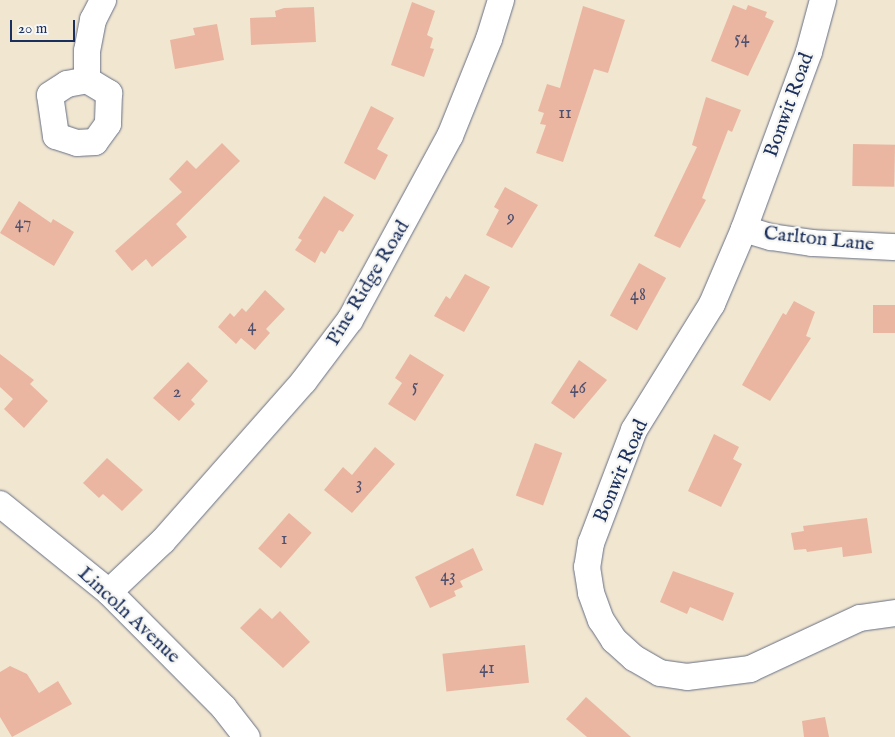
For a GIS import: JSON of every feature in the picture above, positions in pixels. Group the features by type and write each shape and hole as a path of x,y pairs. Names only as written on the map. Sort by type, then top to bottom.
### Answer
{"street":[{"path":"87,80 87,51 93,20 103,0"},
{"name":"Pine Ridge Road","path":"109,592 176,526 304,382 350,320 450,136 489,40 501,0"},
{"name":"Bonwit Road","path":"823,0 809,52 744,229 712,304 634,430 591,542 587,567 591,593 601,620 614,640 634,658 660,672 687,677 750,669 860,618 895,613"},
{"name":"Carlton Lane","path":"744,229 770,237 812,243 895,247"},
{"name":"Lincoln Avenue","path":"0,504 109,592 224,708 247,737"}],"building":[{"path":"412,2 435,11 427,35 433,38 430,48 434,49 424,77 391,65"},
{"path":"733,5 746,10 748,5 767,12 765,17 774,21 748,76 711,61"},
{"path":"583,6 625,20 608,73 594,69 563,162 536,153 546,125 540,124 544,113 538,111 547,84 560,88"},
{"path":"314,7 316,42 251,45 250,18 276,17 275,11 284,8"},
{"path":"217,24 224,60 175,69 170,40 195,35 193,28"},
{"path":"706,97 741,110 732,132 728,130 702,198 706,200 680,248 654,236 697,147 692,145"},
{"path":"371,106 394,118 377,149 388,155 375,180 344,163"},
{"path":"222,143 240,161 176,224 187,237 152,267 146,259 132,271 115,251 182,192 169,179 187,160 196,169"},
{"path":"853,144 895,145 894,187 852,186"},
{"path":"505,187 538,205 512,248 486,235 499,210 494,207"},
{"path":"324,196 354,215 343,232 339,230 325,254 321,251 315,263 295,250 302,240 298,238"},
{"path":"19,201 51,223 53,219 74,232 54,266 0,233"},
{"path":"639,263 666,278 637,331 610,315"},
{"path":"465,274 490,287 464,332 434,316 446,296 450,299"},
{"path":"265,290 285,309 266,329 270,333 255,350 241,338 236,344 218,327 230,313 234,317 242,308 246,312"},
{"path":"794,301 815,312 806,336 811,338 770,401 742,385 783,313 786,315"},
{"path":"873,305 895,305 895,333 873,333"},
{"path":"0,354 34,380 30,384 48,401 24,428 4,409 13,399 0,387"},
{"path":"410,354 444,375 415,421 388,404 402,383 395,378"},
{"path":"579,360 607,380 574,419 551,403"},
{"path":"188,362 208,381 191,400 195,404 179,421 153,398"},
{"path":"714,434 739,447 733,459 742,464 721,507 688,491"},
{"path":"535,443 562,453 543,506 516,496"},
{"path":"375,447 395,464 352,513 324,490 343,467 352,475"},
{"path":"107,458 143,490 122,511 103,494 99,498 83,483"},
{"path":"289,513 312,533 281,568 258,548"},
{"path":"867,518 872,553 843,557 842,547 807,552 806,549 794,550 791,533 804,531 803,526"},
{"path":"473,548 483,570 460,581 463,587 454,591 456,596 430,608 415,577"},
{"path":"673,571 734,593 723,621 690,607 687,614 660,602"},
{"path":"260,608 272,619 280,611 310,642 283,668 240,628"},
{"path":"525,645 529,683 446,691 442,654"},
{"path":"10,666 27,674 39,693 58,681 72,704 12,737 0,717 0,672"},
{"path":"586,697 631,737 587,737 566,719"},
{"path":"825,717 829,737 804,737 802,721"}]}
